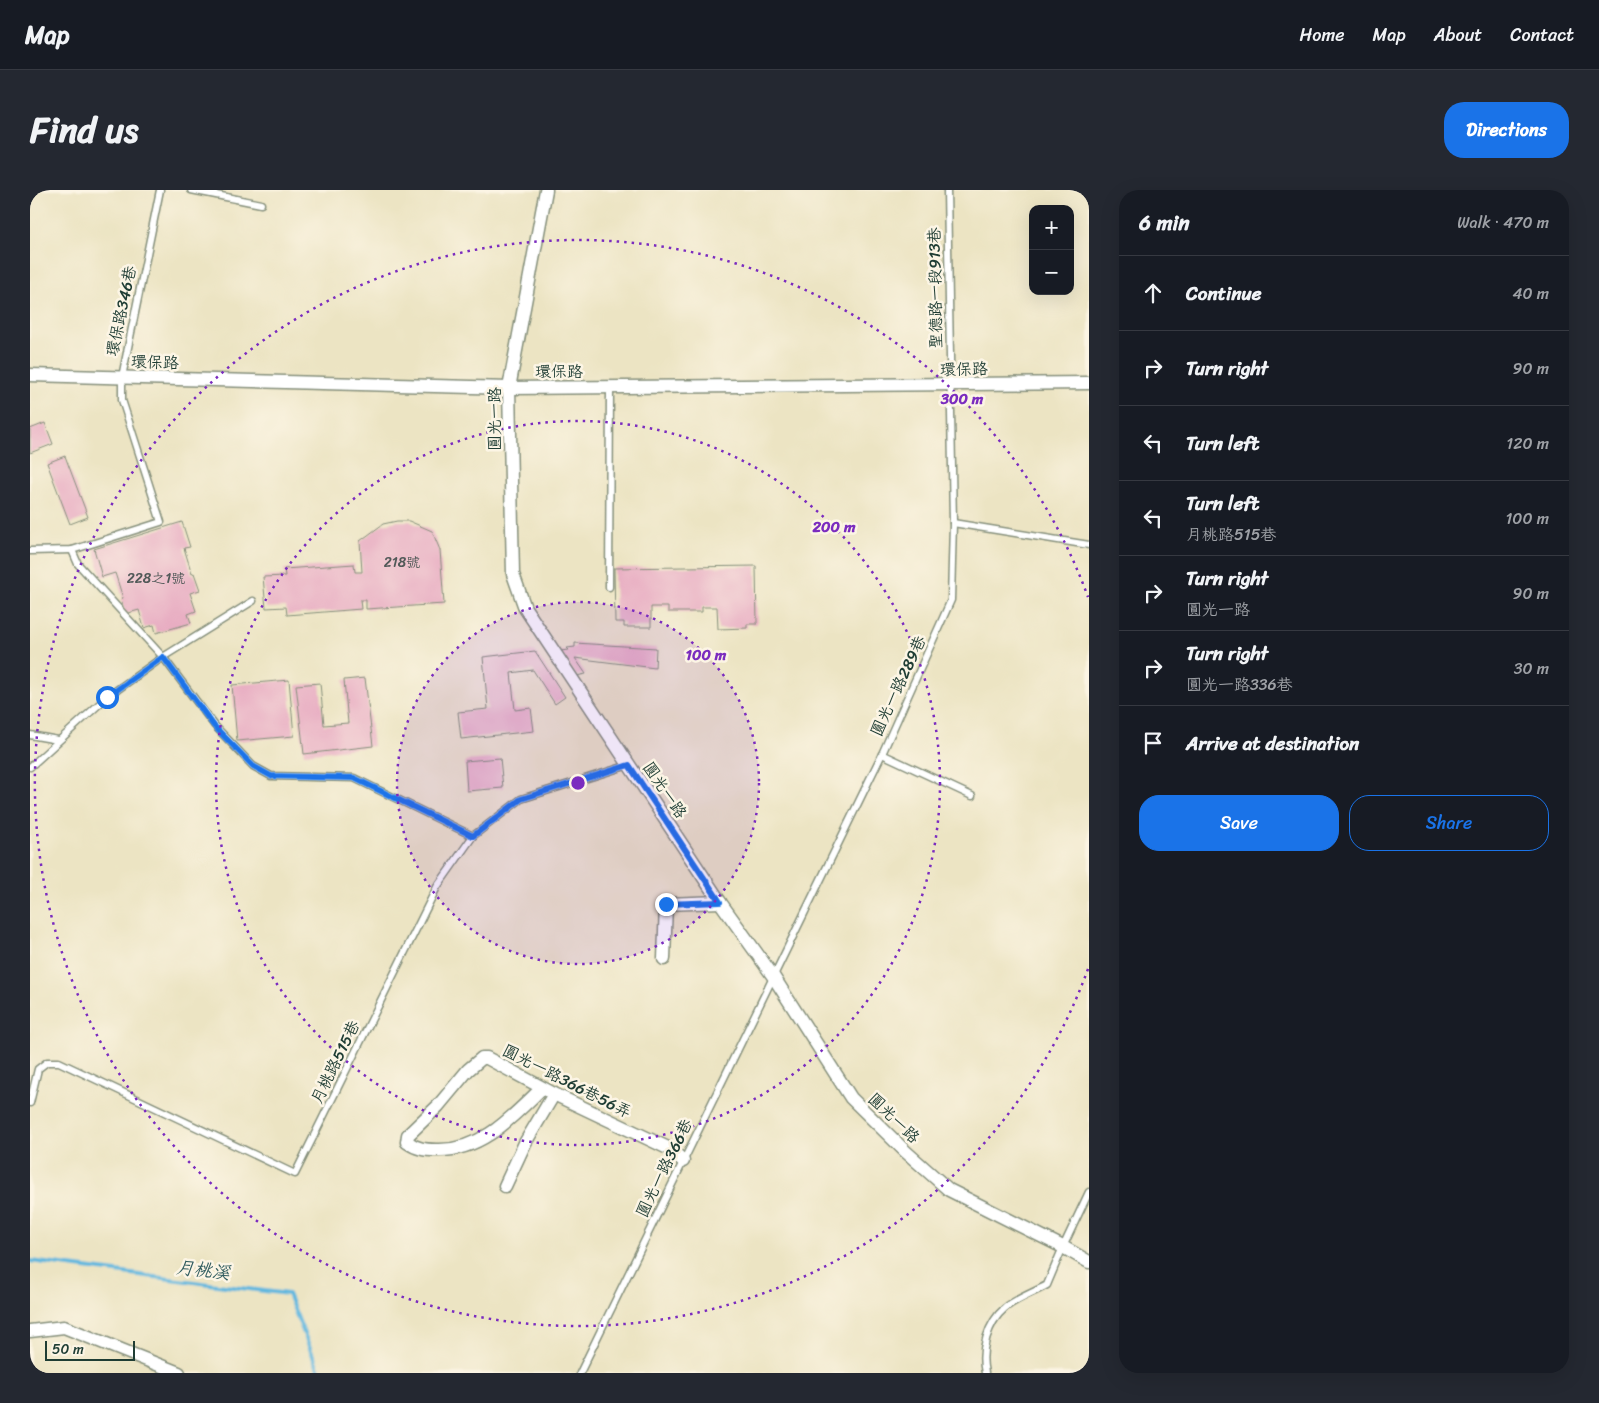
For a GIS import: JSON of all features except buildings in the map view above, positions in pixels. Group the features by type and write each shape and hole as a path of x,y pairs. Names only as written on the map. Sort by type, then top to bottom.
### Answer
{"street":[{"name":"圓光一路","path":"546,190 509,388 513,574 526,608 720,902 773,976 851,1098 905,1151 949,1190 1089,1262"},
{"name":"環保路","path":"30,375 509,388 1089,383"},
{"path":"664,959 666,904 720,902"},
{"name":"圓光一路366巷56弄","path":"542,1088 487,1137 468,1146 443,1150 422,1150 407,1142 408,1135 438,1106 468,1070 482,1058 487,1058 554,1094 672,1150 683,1161"},
{"path":"506,1186 525,1143 554,1094"},
{"path":"30,1332 64,1327 179,1373"}],"lane":[{"name":"環保路346巷","path":"72,550 161,522 122,400 122,377 160,190"},
{"path":"191,190 261,204"},
{"name":"聖德路一段913巷","path":"947,190 951,385"},
{"name":"圓光一路289巷","path":"773,976 882,754 952,600 951,385"},
{"path":"609,587 610,387"},
{"path":"953,523 1089,545"},
{"path":"30,551 72,550 78,564 163,657 214,726 253,766 271,776 354,778 473,836"},
{"path":"30,767 107,697 163,657 253,601"},
{"path":"30,734 58,740"},
{"path":"882,754 972,796"},
{"name":"月桃路515巷","path":"30,1103 38,1069 47,1062 59,1062 295,1174 437,887 473,836 521,799 629,765"},
{"name":"圓光一路366巷","path":"580,1373 773,976"},
{"path":"985,1373 983,1364 985,1342 991,1324 1005,1307 1047,1285 1089,1192"}],"waterway":[{"name":"月桃溪","path":"30,1261 288,1294 320,1373"}],"route":[{"path":"107,697 163,657 214,726 253,766 271,776 354,778 473,836 521,799 629,765 720,902 666,904"}]}
